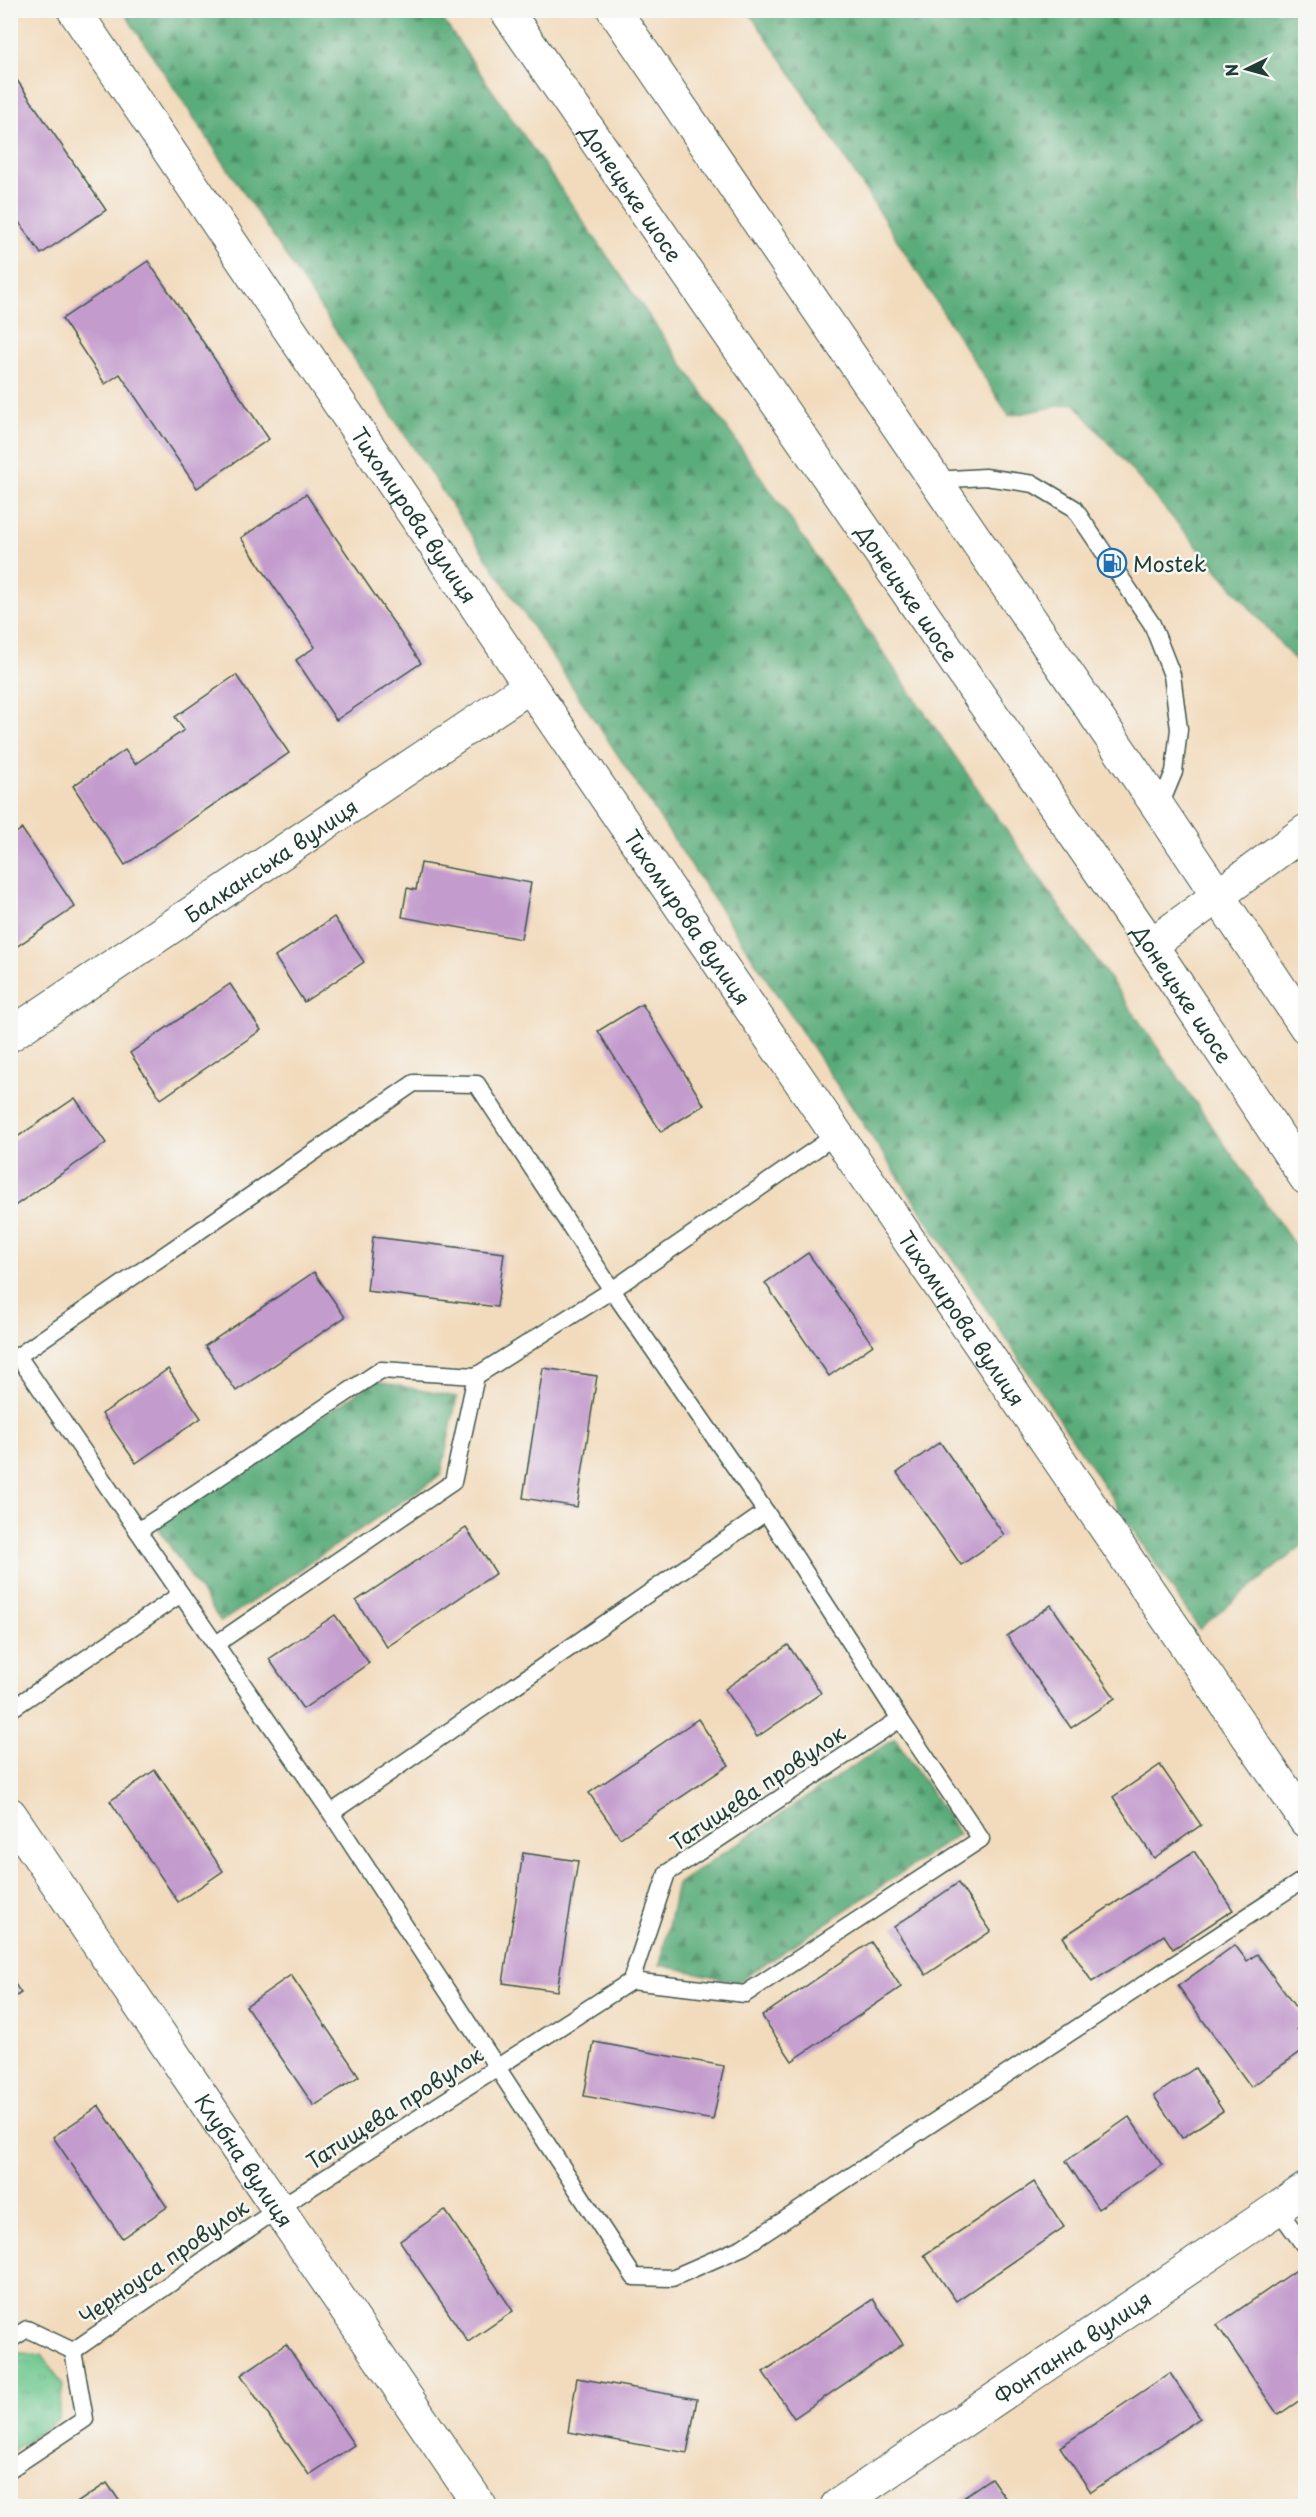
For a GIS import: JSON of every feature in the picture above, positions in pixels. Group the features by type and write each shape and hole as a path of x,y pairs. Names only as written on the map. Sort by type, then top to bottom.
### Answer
{"street":[{"name":"Тихомирова вулиця","path":"74,10 530,686 1305,1821"},
{"name":"Донецьке шосе","path":"506,10 1151,945 1305,1178"},
{"path":"615,10 1160,808 1305,1027"},
{"name":"Балканська вулиця","path":"10,1035 530,686"},
{"path":"1151,945 1305,831"},
{"name":"Клубна вулиця","path":"10,1814 480,2506"},
{"name":"Фонтанна вулиця","path":"837,2506 1305,2188"}],"lane":[{"path":"934,480 985,477 1034,484 1074,508 1152,624 1173,675 1179,729 1174,772 1160,808"},
{"path":"631,1981 745,1994 981,1839 766,1512 612,1290 477,1084 414,1083 18,1356 331,1813 634,2277 672,2278 743,2247 1305,1878"},
{"path":"138,1531 381,1370 476,1377 612,1290 836,1135"},
{"path":"216,1644 453,1482 476,1377"},
{"path":"331,1813 766,1512"},
{"path":"10,1710 181,1594"},
{"name":"Татищева провулок","path":"279,2208 631,1981 667,1873 900,1719"},
{"name":"Черноуса провулок","path":"73,2351 279,2208"},
{"path":"1277,2208 1305,2248"},
{"name":"Черноуса провулок","path":"10,2340 27,2329 73,2351"},
{"name":"Черноуса провулок","path":"10,2469 85,2419 73,2351"}],"green space":[{"path":"123,11 437,11 1305,1260 1305,1543 1199,1629"},
{"path":"748,11 1305,11 1305,672 1074,403 1009,416 787,67"},
{"path":"375,1381 457,1397 441,1475 221,1622 157,1527"},
{"path":"895,1738 959,1834 738,1982 660,1965 677,1884"},
{"path":"11,2352 42,2355 63,2385 58,2419 11,2452"}],"building":[{"path":"10,70 106,210 41,254 10,209"},
{"path":"148,261 269,439 197,488 120,374 105,384 62,319"},
{"path":"306,494 421,663 336,720 296,660 315,647 241,538"},
{"path":"236,675 289,753 125,865 73,786 125,750 135,764 184,730 175,717"},
{"path":"22,829 75,907 10,951 10,837"},
{"path":"421,863 531,883 521,939 402,917 407,888 416,890"},
{"path":"334,917 364,962 304,1002 275,957"},
{"path":"230,984 261,1030 161,1099 130,1053"},
{"path":"642,1004 704,1105 661,1132 598,1031"},
{"path":"75,1098 106,1143 10,1209 10,1142"},
{"path":"373,1237 504,1253 497,1307 367,1291"},
{"path":"808,1253 873,1345 829,1376 765,1283"},
{"path":"314,1272 345,1317 236,1391 205,1346"},
{"path":"543,1368 597,1376 577,1507 523,1498"},
{"path":"168,1369 201,1418 136,1463 102,1414"},
{"path":"940,1442 1004,1535 961,1565 897,1473"},
{"path":"466,1528 496,1573 387,1647 356,1601"},
{"path":"1051,1605 1115,1698 1071,1728 1007,1636"},
{"path":"335,1615 369,1663 303,1709 269,1659"},
{"path":"788,1645 821,1693 757,1737 725,1689"},
{"path":"698,1719 729,1765 620,1838 589,1793"},
{"path":"1160,1765 1201,1825 1154,1858 1113,1797"},
{"path":"155,1770 223,1871 178,1902 110,1801"},
{"path":"1194,1851 1233,1910 1173,1949 1164,1935 1092,1982 1063,1937"},
{"path":"523,1853 578,1861 557,1991 503,1983"},
{"path":"958,1883 991,1931 926,1975 894,1927"},
{"path":"871,1942 901,1987 792,2061 762,2016"},
{"path":"1235,1945 1247,1961 1257,1954 1306,2022 1297,2029 1306,2041 1306,2048 1251,2087 1178,1986"},
{"path":"291,1975 359,2076 314,2106 246,2006"},
{"path":"10,1977 21,1993 10,2000"},
{"path":"594,2042 724,2066 713,2120 584,2096"},
{"path":"1195,2068 1223,2111 1182,2138 1154,2096"},
{"path":"99,2106 167,2207 122,2238 53,2137"},
{"path":"1129,2117 1162,2165 1098,2209 1066,2161"},
{"path":"1034,2182 1064,2227 956,2301 924,2255"},
{"path":"445,2210 513,2311 468,2342 400,2241"},
{"path":"1298,2269 1306,2281 1306,2396 1278,2415 1217,2325"},
{"path":"873,2299 903,2344 794,2418 763,2372"},
{"path":"286,2344 354,2445 309,2475 241,2375"},
{"path":"1170,2373 1200,2418 1091,2492 1060,2447"},
{"path":"577,2378 697,2399 687,2453 568,2432"},
{"path":"991,2478 1011,2506 950,2506"},
{"path":"107,2483 123,2506 72,2506"}],"place":[{"name":"Mostek","path":"1112,563"}]}
